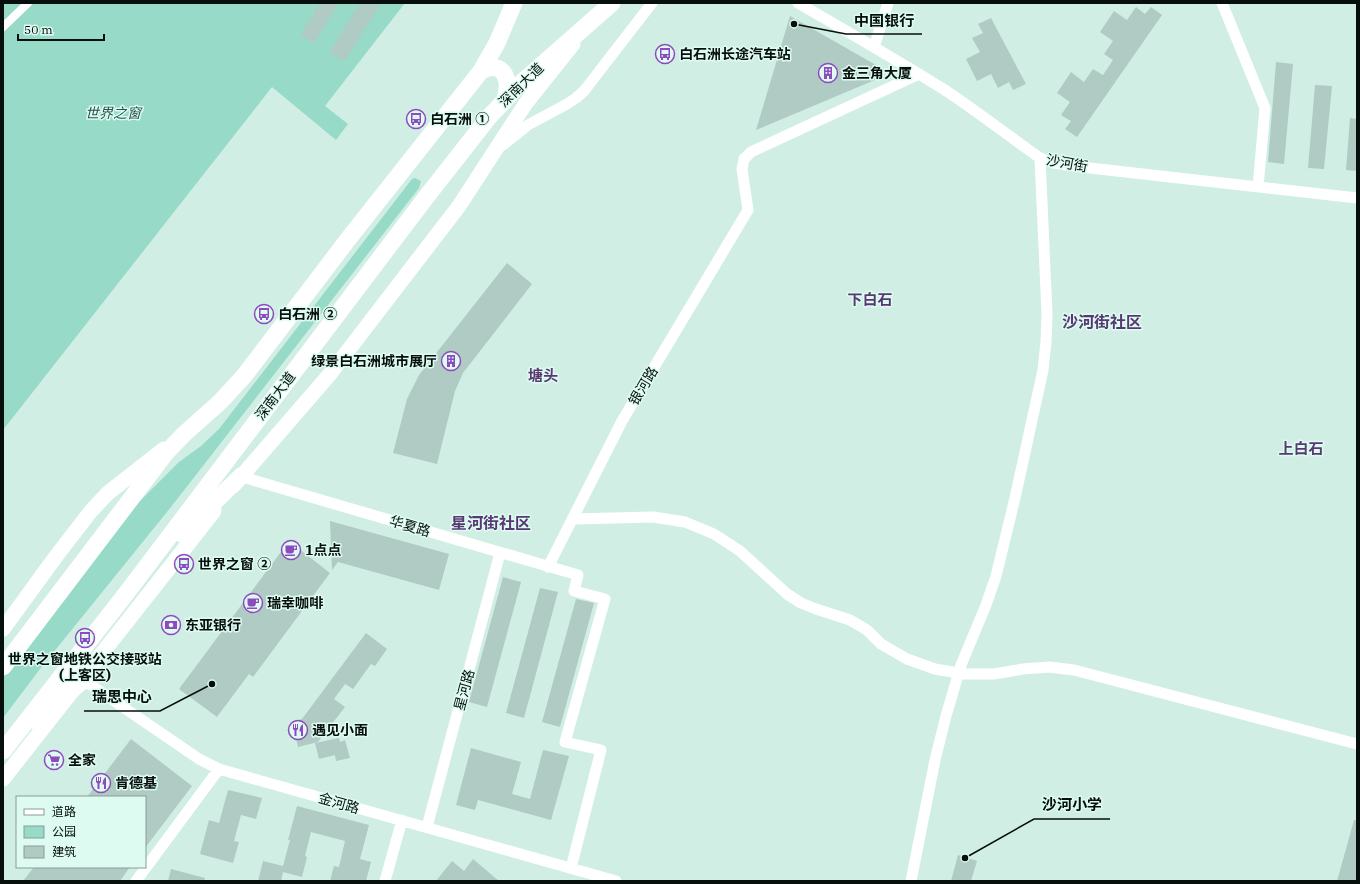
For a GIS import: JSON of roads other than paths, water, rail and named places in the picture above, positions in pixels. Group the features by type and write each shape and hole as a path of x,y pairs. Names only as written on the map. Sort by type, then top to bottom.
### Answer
{"main road":[{"path":"3,629 62,549 108,493 182,435 220,402 244,376 349,238 481,71 497,43 514,3"},
{"name":"深南大道","path":"3,751 125,595 426,196 489,116 505,99 612,3"},
{"path":"3,779 241,476 330,374 459,206 526,103 591,21"},
{"path":"481,71 491,67 497,68 505,75 508,85 505,99"},
{"path":"4,666 94,546 165,454 182,435"},
{"path":"125,595 191,524 241,476"},
{"path":"3,751 82,680"}],"street":[{"path":"3,27 28,3"},
{"path":"490,159 511,138 523,129 576,98 589,84 652,3"},
{"name":"沙河街","path":"798,3 874,46 919,74 1040,158 1054,163 1357,198"},
{"path":"874,46 888,3"},
{"path":"1222,3 1265,108 1258,187"},
{"name":"银河路","path":"548,566 622,421 748,210 742,169 744,159 751,152 919,74"},
{"path":"911,881 935,760 946,716 961,665 986,605 996,576 1015,498 1042,370 1046,342 1046,314 1040,158"},
{"name":"华夏路","path":"241,476 578,575 574,591 605,599 565,742 601,750 571,868"},
{"path":"572,519 653,517 685,522 700,528 714,534 740,552 787,594 801,603 850,620 867,630 881,644 907,658 935,669 959,673 994,674 1023,669 1049,667 1074,670 1357,744"},
{"name":"星河路","path":"427,827 500,553"},
{"name":"金河路","path":"82,680 199,759 219,769 616,881"},
{"path":"146,868 219,769"},
{"path":"385,881 402,820"},
{"path":"136,881 146,868"}],"place":[{"name":"中国银行","path":"794,24"},
{"name":"白石洲长途汽车站","path":"665,54"},
{"name":"金三角大厦","path":"828,73"},
{"name":"白石洲 ①","path":"416,119"},
{"name":"白石洲 ②","path":"264,314"},
{"name":"绿景白石洲城市展厅","path":"451,361"},
{"name":"1点点","path":"291,550"},
{"name":"世界之窗 ②","path":"184,564"},
{"name":"瑞幸咖啡","path":"253,603"},
{"name":"东亚银行","path":"171,625"},
{"name":"世界之窗地铁公交接驳站 (上客区)","path":"85,638"},
{"name":"瑞思中心","path":"212,684"},
{"name":"遇见小面","path":"298,730"},
{"name":"全家","path":"54,760"},
{"name":"肯德基","path":"101,783"},
{"name":"沙河小学","path":"965,858"}],"district":[{"name":"下白石","path":"870,299"},
{"name":"沙河街社区","path":"1102,322"},
{"name":"塘头","path":"543,375"},
{"name":"上白石","path":"1301,448"},
{"name":"星河街社区","path":"491,523"}],"park label":[{"name":"世界之窗","path":"113,113"}]}
